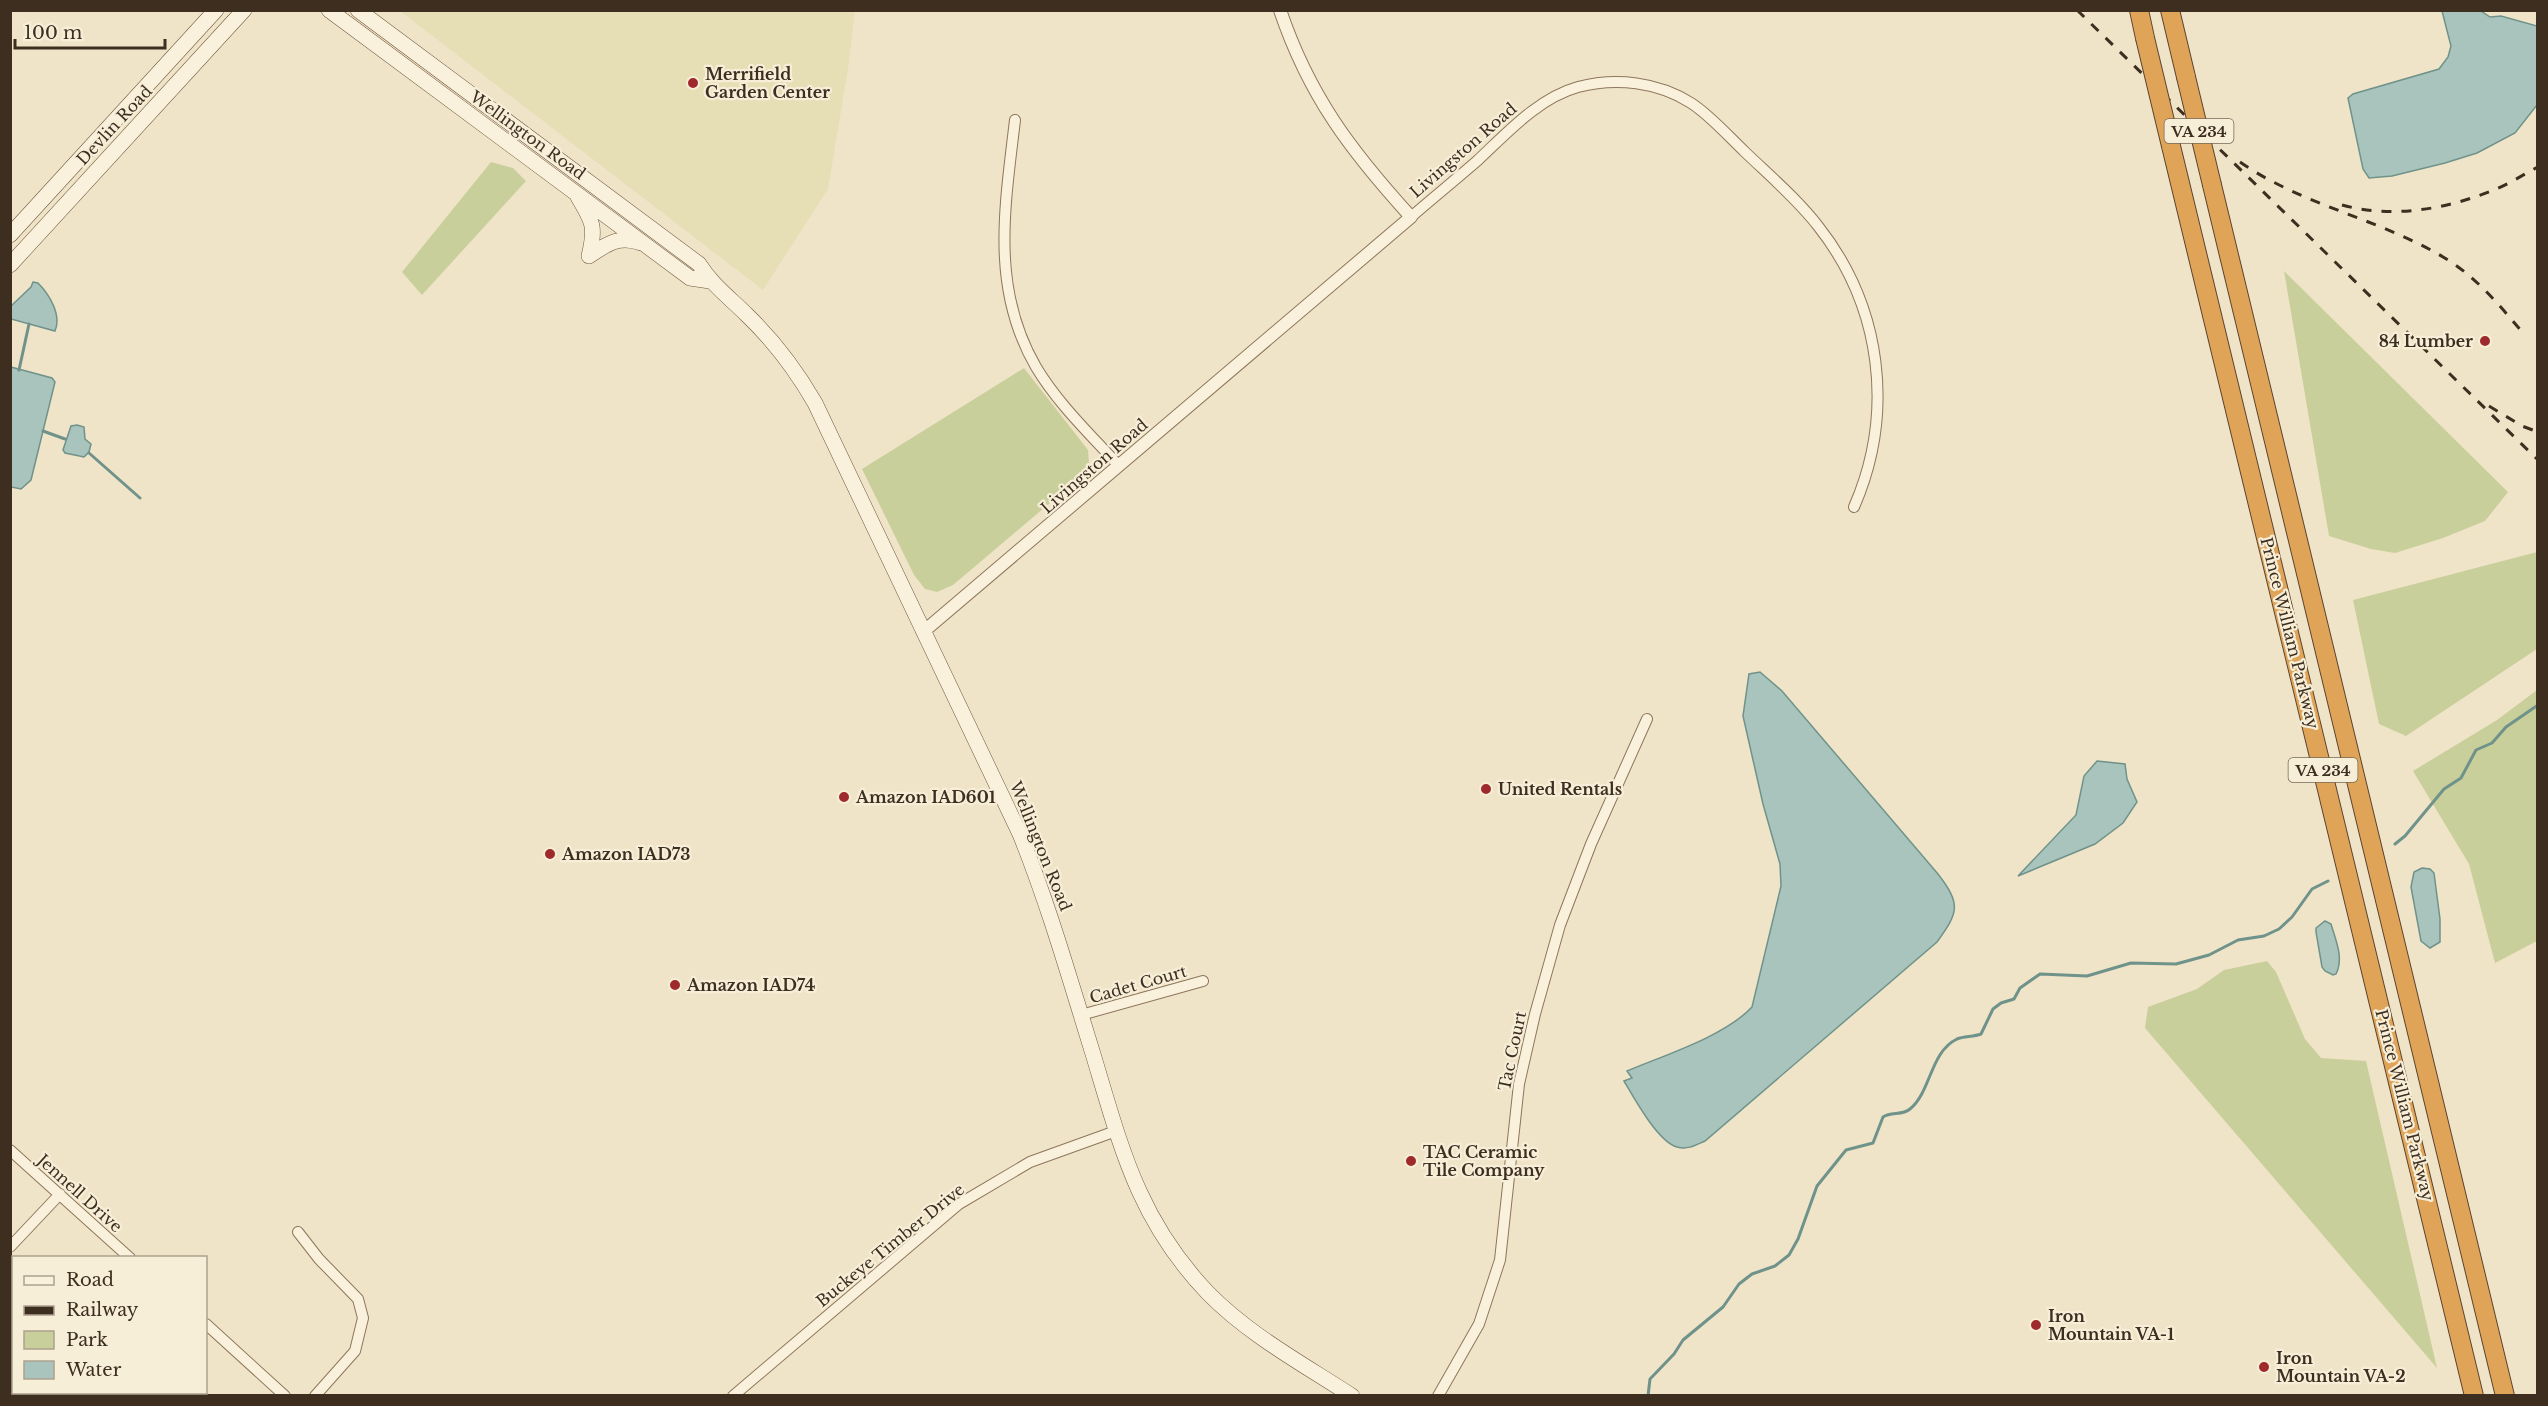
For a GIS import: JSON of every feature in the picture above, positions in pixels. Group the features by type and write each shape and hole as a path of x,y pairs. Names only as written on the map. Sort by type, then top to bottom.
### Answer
{"highway":[{"name":"Prince William Parkway","path":"2139,10 2474,1395"},
{"name":"Prince William Parkway","path":"2170,10 2505,1395"}],"main road":[{"name":"Devlin Road","path":"10,235 216,10"},
{"name":"Devlin Road","path":"10,265 244,10"},
{"name":"Wellington Road","path":"328,10 573,189 690,278 710,281"},
{"name":"Wellington Road","path":"358,10 699,264 710,281 766,334 805,386 995,778 1024,843 1044,897 1126,1162 1148,1210 1176,1256 1220,1304 1252,1330 1352,1395"},
{"path":"573,189 593,224 594,232 589,256 617,240 630,240 649,246"}],"street":[{"path":"1280,10 1302,68 1329,116 1370,172 1411,217"},
{"name":"Livingston Road","path":"923,632 1411,217 1525,117 1553,98 1577,87 1612,81 1654,87 1692,104 1740,147 1818,225 1837,250 1860,298 1873,346 1877,417 1872,458 1854,507"},
{"path":"1015,120 1003,231 1008,294 1015,321 1024,343 1044,378 1077,420 1119,466"},
{"name":"Tac Court","path":"1438,1395 1479,1324 1500,1260 1519,1084 1535,1014 1560,925 1591,844 1647,719"},
{"name":"Cadet Court","path":"1081,1015 1203,981"},
{"name":"Buckeye Timber Drive","path":"733,1395 959,1204 1030,1162 1116,1131"},
{"name":"Jennell Drive","path":"10,1150 129,1256"},
{"path":"10,1248 60,1194"},
{"path":"298,1232 319,1259 358,1299 363,1318 355,1351 315,1395"},
{"path":"207,1325 285,1395"}],"shaded area":[{"path":"400,11 855,11 828,189 763,290"}],"green space":[{"path":"491,162 513,168 526,181 422,295 402,272"},
{"path":"2284,271 2508,492 2485,521 2443,538 2395,553 2371,549 2329,536"},
{"path":"1024,368 1088,450 1089,464 1083,475 953,585 937,592 925,589 914,575 862,469"},
{"path":"2537,552 2537,649 2406,736 2379,724 2353,600"},
{"path":"2537,690 2537,941 2495,963 2469,864 2413,771 2497,720"},
{"path":"2267,961 2276,972 2305,1039 2321,1058 2366,1061 2437,1368 2145,1028 2148,1007 2197,989 2224,970"}],"water":[{"path":"2442,11 2481,11 2490,17 2501,16 2537,26 2537,105 2515,133 2477,153 2392,176 2369,178 2363,169 2348,98 2353,94 2439,69 2448,57 2451,46"},
{"path":"33,282 38,283 53,305 57,318 55,331 11,319 11,306 31,287"},
{"path":"11,367 52,378 55,382 31,480 21,489 11,487"},
{"path":"71,426 84,427 85,439 91,444 89,452 84,457 65,453 63,450"},
{"path":"1760,672 1782,691 1938,874 1954,901 1953,915 1937,942 1705,1141 1692,1147 1681,1148 1662,1137 1640,1108 1624,1081 1632,1078 1627,1071 1711,1036 1752,1007 1781,886 1780,864 1763,804 1743,716 1749,674"},
{"path":"2097,761 2125,764 2127,779 2137,802 2123,823 2095,844 2018,876 2076,815 2084,776"},
{"path":"2422,868 2430,869 2434,873 2440,919 2440,942 2430,948 2421,941 2411,887 2414,872"},
{"path":"2325,921 2331,924 2338,949 2338,968 2336,974 2333,975 2322,967 2316,932 2316,928"}],"waterway":[{"path":"19,370 29,324"},
{"path":"43,431 65,439"},
{"path":"89,453 140,498"},
{"path":"2395,844 2405,836 2444,789 2461,778 2476,750 2492,743 2506,727 2538,705"},
{"path":"1648,1396 1650,1379 1674,1354 1683,1340 1723,1307 1739,1284 1752,1274 1775,1266 1789,1255 1798,1239 1817,1186 1846,1150 1873,1143 1883,1117 1910,1109 1917,1102 1936,1062 1948,1045 1957,1039 1981,1034 1993,1009 2001,1003 2014,999 2020,988 2040,974 2087,976 2131,963 2176,964 2209,955 2238,940 2264,936 2279,929 2292,917 2312,889 2328,881"}],"railway":[{"path":"2077,10 2538,460"},
{"path":"2240,162 2290,190 2397,234 2448,260 2479,284 2523,333"},
{"path":"2342,205 2381,211 2440,207 2496,189 2538,167"},
{"path":"2489,406 2522,426 2538,432"}],"place":[{"name":"Merrifield Garden Center","path":"693,83"},
{"name":"84 Lumber","path":"2485,341"},
{"name":"United Rentals","path":"1486,789"},
{"name":"Amazon IAD601","path":"844,797"},
{"name":"Amazon IAD73","path":"550,854"},
{"name":"Amazon IAD74","path":"675,985"},
{"name":"TAC Ceramic Tile Company","path":"1411,1161"},
{"name":"Iron Mountain VA-1","path":"2036,1325"},
{"name":"Iron Mountain VA-2","path":"2264,1367"}]}
